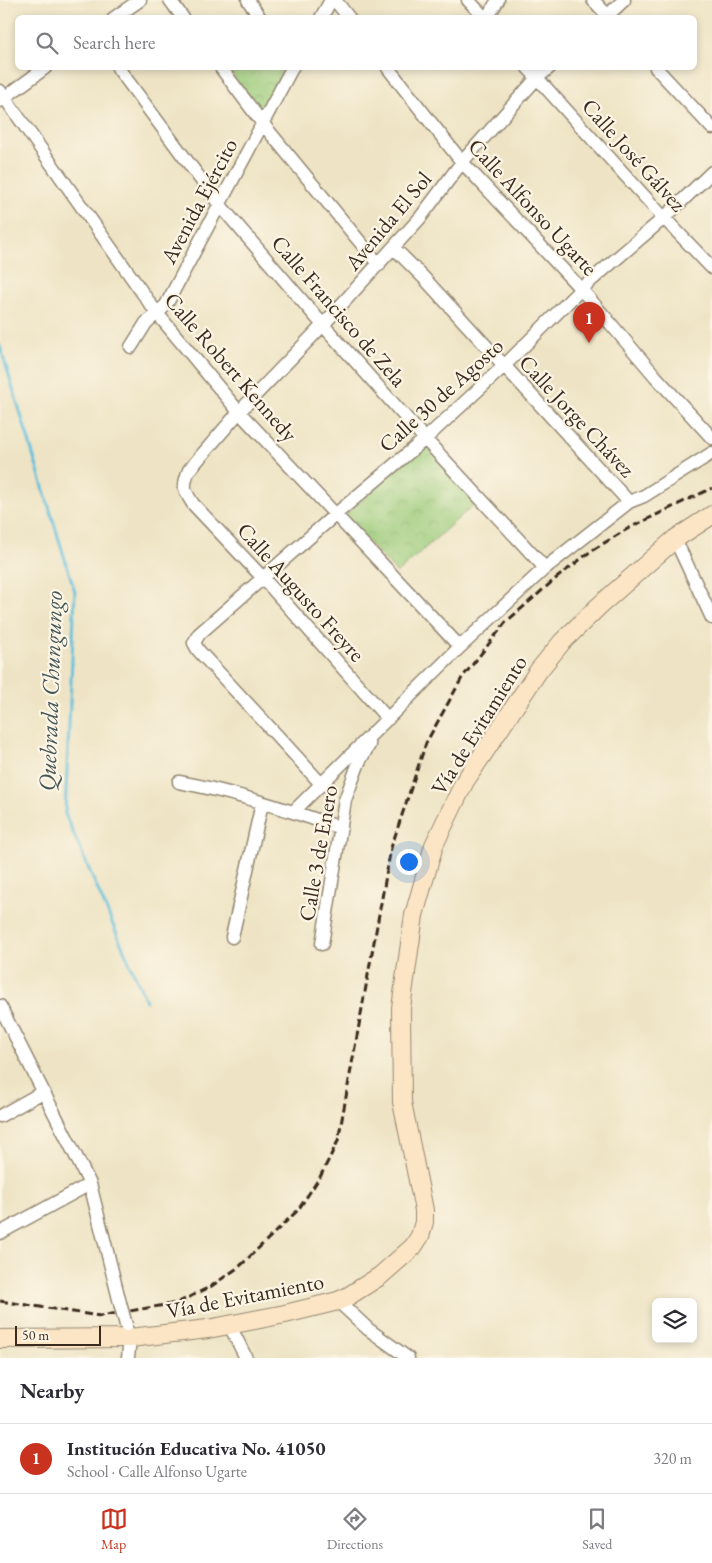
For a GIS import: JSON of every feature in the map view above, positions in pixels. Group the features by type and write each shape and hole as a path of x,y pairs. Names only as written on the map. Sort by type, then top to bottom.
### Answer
{"main road":[{"name":"Vía de Evitamiento","path":"0,1339 208,1329 285,1314 347,1297 380,1276 413,1247 420,1236 424,1222 424,1210 402,1102 401,1008 414,915 434,846 465,781 539,670 562,642 599,606 675,539 712,515"}],"street":[{"path":"118,15 140,0"},
{"path":"170,0 181,15"},
{"path":"248,0 258,15"},
{"path":"323,15 331,0"},
{"path":"335,0 347,15"},
{"path":"468,0 483,15"},
{"path":"488,15 498,0"},
{"path":"593,0 606,15"},
{"path":"610,15 624,0"},
{"path":"2,97 42,70"},
{"name":"Calle Francisco de Zela","path":"119,70 219,204 323,325 425,439 545,568"},
{"path":"222,70 263,124 379,265"},
{"name":"Avenida Ejército","path":"131,346 146,323 166,305 291,70"},
{"name":"Calle Alfonso Ugarte","path":"390,70 462,162 581,289 656,377 712,438"},
{"name":"Calle José Gálvez","path":"530,70 712,268"},
{"name":"Avenida El Sol","path":"185,491 184,482 190,470 239,412 379,265 420,218 462,162 537,78 547,70"},
{"path":"658,70 712,128"},
{"name":"Calle Robert Kennedy","path":"2,97 156,312 239,412 460,647"},
{"name":"Calle 30 de Agosto","path":"322,785 266,722 244,702 194,643 200,634 263,578 425,439 504,366 581,289 664,218 712,172"},
{"name":"Calle Jorge Chávez","path":"394,248 424,278 628,502"},
{"path":"292,812 322,785 460,647 545,568 628,502 644,496 712,453"},
{"name":"Calle Augusto Freyre","path":"185,491 194,504 263,578 388,719"},
{"path":"675,539 712,618"},
{"name":"Calle 3 de Enero","path":"322,944 345,800 366,748 388,719"},
{"path":"179,782 211,788 341,828"},
{"path":"232,936 262,803"},
{"path":"0,1006 90,1184 128,1332 128,1358"},
{"path":"0,1116 43,1092"},
{"path":"0,1232 90,1184"},
{"path":"338,1301 368,1329 408,1358"},
{"path":"229,1324 246,1358"}],"green space":[{"path":"229,70 285,70 265,109 260,110"},
{"path":"425,443 477,502 397,573 344,516"}],"waterway":[{"name":"Quebrada Chungungo","path":"0,346 75,592 65,814 146,1001"}],"railway":[{"path":"0,1301 100,1316 177,1303 210,1287 239,1267 298,1210 320,1177 338,1141 391,848 426,743 462,678 506,622 591,551 629,528 712,488"}],"place":[{"name":"Institución Educativa No. 41050","path":"589,343"}]}
